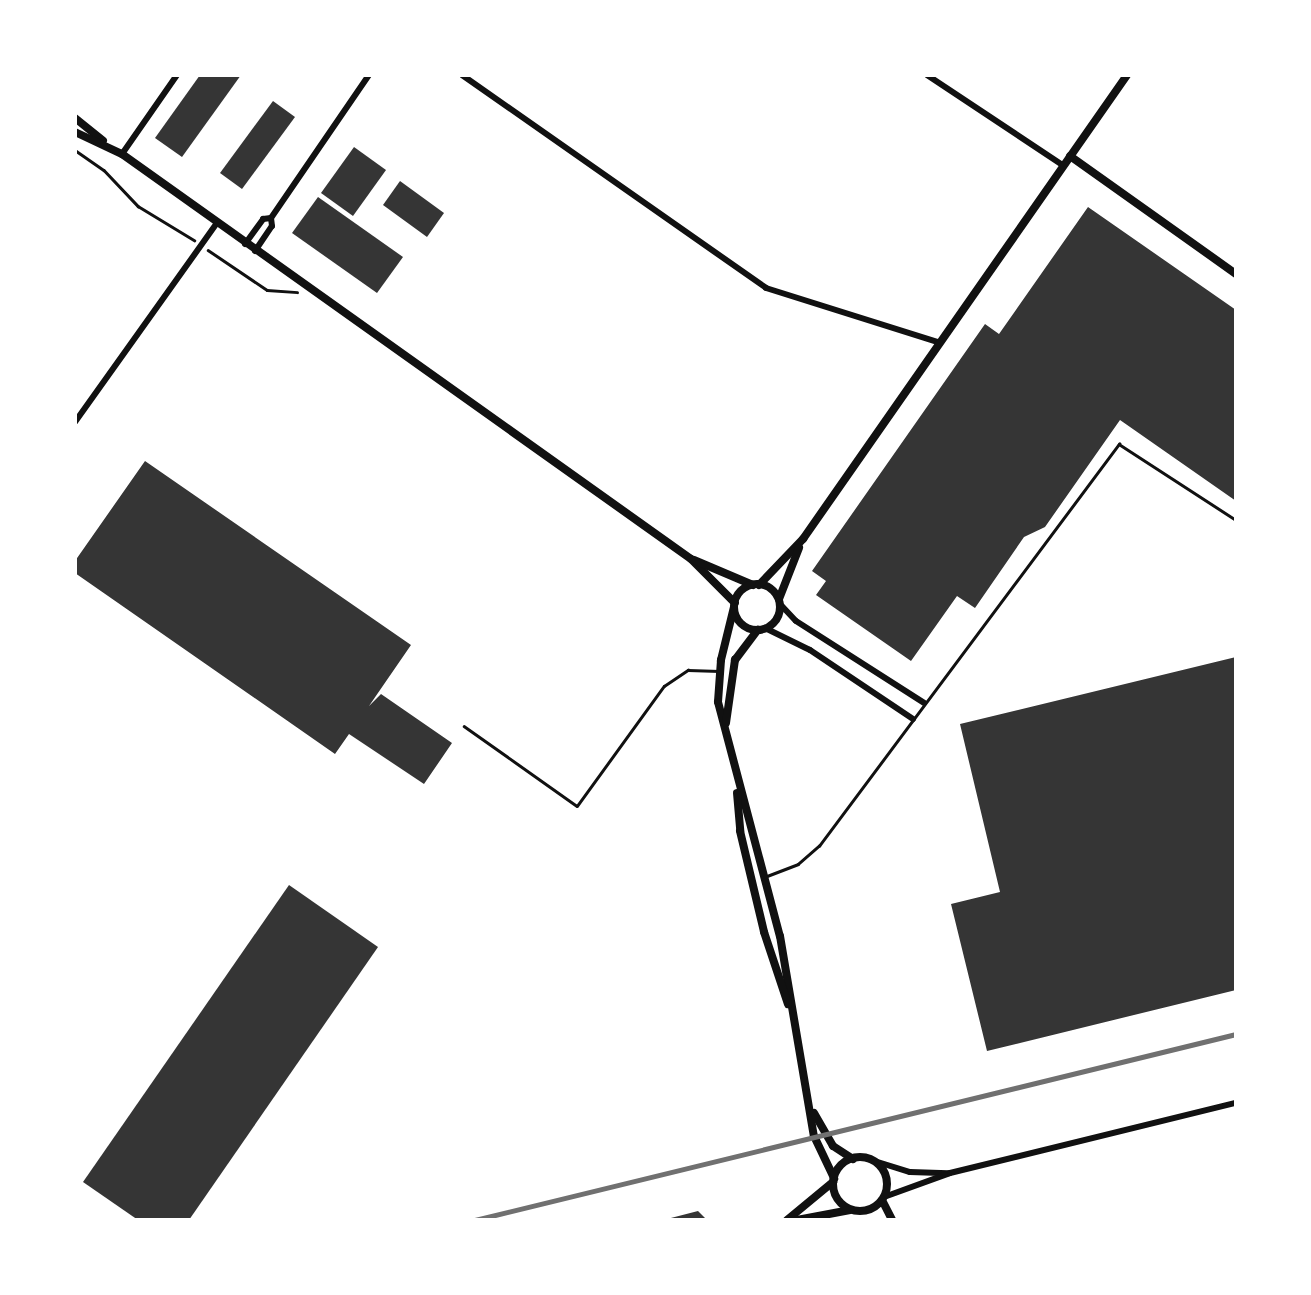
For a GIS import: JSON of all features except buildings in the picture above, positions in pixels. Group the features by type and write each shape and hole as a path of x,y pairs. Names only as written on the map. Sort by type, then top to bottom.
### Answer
{"street":[{"path":"122,154 177,75"},
{"path":"256,251 272,226 271,218 369,75"},
{"path":"462,75 766,288 940,343"},
{"path":"927,75 1063,166"},
{"path":"870,1220 840,1202 834,1180 821,1159 790,1010 780,936 766,876 736,783 718,702 719,671 739,593 756,585 803,539 1127,75"},
{"path":"75,118 108,145 313,293 691,559 735,605 739,621 810,650 913,719"},
{"path":"75,132 108,145"},
{"path":"1070,156 1236,274"},
{"path":"245,244 263,219 271,218"},
{"path":"75,422 217,223"},
{"path":"724,729 735,660 762,629 777,619 779,601 803,539"},
{"path":"691,559 756,585 779,601 796,621 924,703"},
{"path":"736,783 740,831 764,932 774,972 790,1010"},
{"path":"752,880 766,876"},
{"path":"764,932 780,936"},
{"path":"809,1100 833,1146 853,1159"},
{"path":"797,1220 856,1211 950,1173 1236,1103"},
{"path":"786,1220 834,1180 841,1166 853,1159 869,1159 910,1172 950,1173"},
{"path":"869,1159 885,1175 883,1199 892,1220"}],"lane":[{"path":"766,876 798,864 819,846 1119,444 1236,520"},
{"path":"464,726 577,806 664,685 688,670 719,671"}],"path":[{"path":"75,150 104,170 138,206 267,290 313,293"}],"railway":[{"path":"475,1220 1236,1034"}]}
